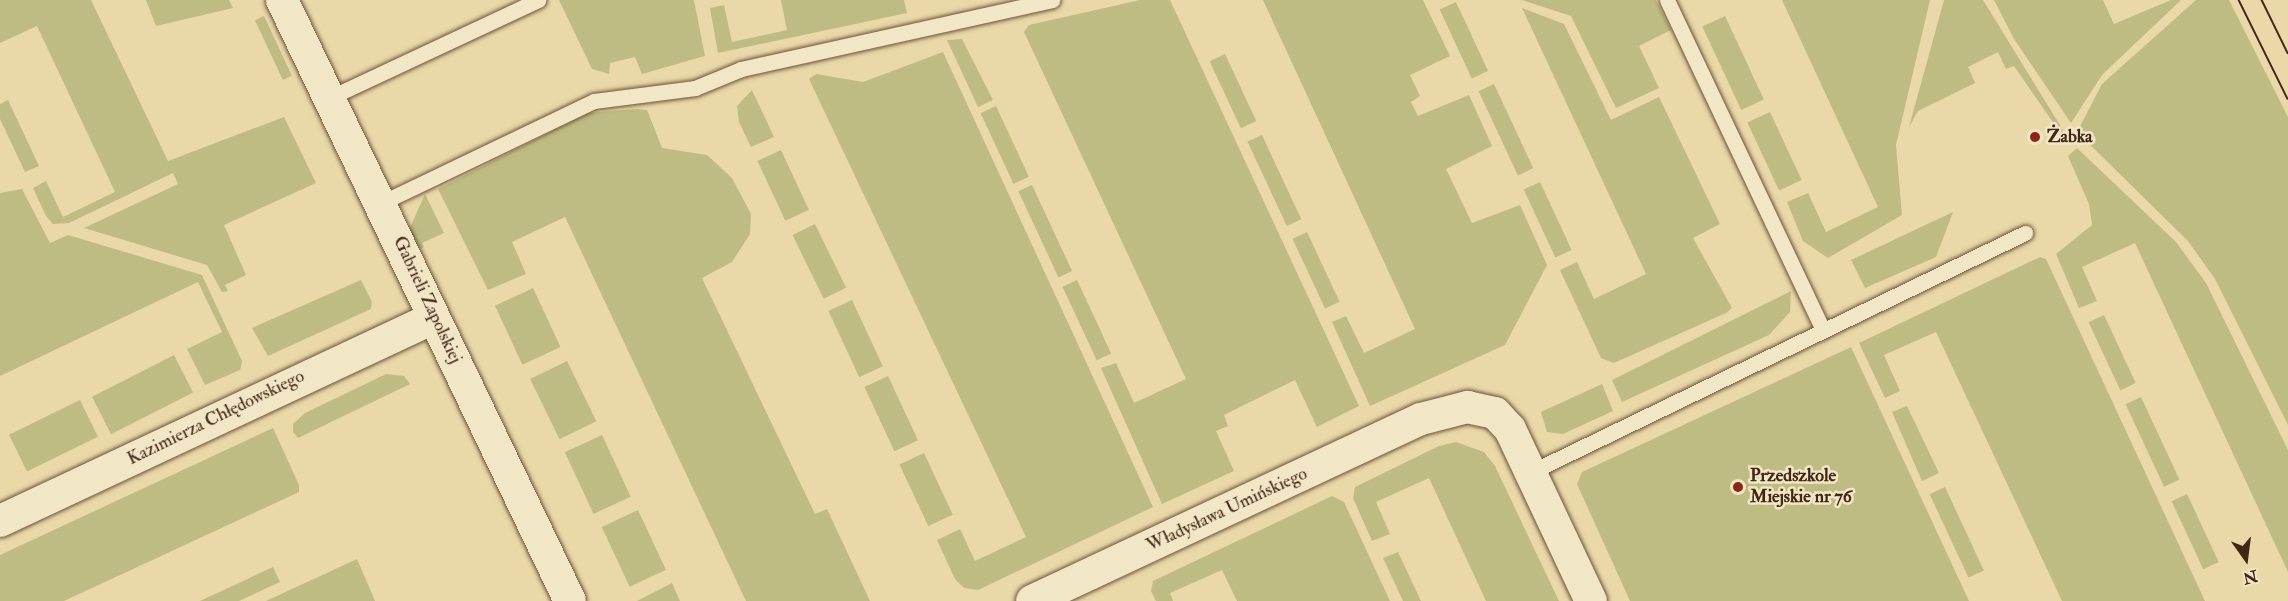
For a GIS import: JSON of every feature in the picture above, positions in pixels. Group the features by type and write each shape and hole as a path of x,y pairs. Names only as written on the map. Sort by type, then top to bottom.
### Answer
{"street":[{"name":"Gabrieli Zapolskiej","path":"282,0 331,97 433,318 570,601"},
{"name":"Kazimierza Chłędowskiego","path":"0,521 433,318"},
{"name":"Władysława Umińskiego","path":"1032,601 1421,419 1467,407 1495,413 1510,429 1591,601"}],"lane":[{"path":"331,97 538,0"},
{"path":"381,204 594,101 695,88 738,70 1052,0"},
{"path":"1667,0 1823,330"},
{"path":"1531,472 2025,232"}],"shaded area":[{"path":"0,0 91,0 168,161 284,117 316,183 224,225 246,275 225,285 228,291 222,292 207,265 84,228 178,184 173,173 69,223 53,224 46,216 33,188 46,181 63,217 115,192 37,26 0,43"},
{"path":"146,0 229,0 233,8 156,26"},
{"path":"559,0 694,0 705,56 642,74 635,57 610,63 609,74 592,69"},
{"path":"781,0 904,0 907,13 718,53 710,8 724,5 732,42 787,30"},
{"path":"1140,0 1170,0 1359,406 1317,427 1295,380 1224,415 1228,426 1216,431 1234,471 1162,504 1101,368 1116,363 1134,403 1186,379 1024,32 1029,25"},
{"path":"1263,0 1423,0 1450,56 1410,75 1420,96 1411,102 1418,116 1469,95 1492,146 1446,169 1472,223 1520,205 1547,265 1505,345 1370,406 1332,322 1346,316 1364,353 1415,329"},
{"path":"1522,0 1656,0 1671,30 1639,46 1659,88 1616,108 1571,16"},
{"path":"1782,0 1930,0 1896,145 1902,215 1828,258 1803,241 1787,202 1808,193 1826,232 1878,207"},
{"path":"1944,0 1983,0 2063,130 2061,134 2014,66 2006,69 1998,52 1968,67 1975,83 1918,111 1909,127"},
{"path":"1994,0 2103,0 2114,24 2171,0 2181,0 2102,75 2071,123 2014,39"},
{"path":"2196,0 2229,0 2288,117 2288,425 2215,279 2188,241 2077,132 2102,84"},
{"path":"1456,2 1488,71 1472,78 1440,10"},
{"path":"1522,8 1564,24 1611,120 1659,97 1720,224 1693,238 1732,308 1726,313 1614,363 1601,358 1560,270 1577,262 1594,299 1646,274"},
{"path":"264,16 292,76 283,80 255,20"},
{"path":"1725,16 1764,99 1741,110 1702,27"},
{"path":"962,39 993,100 978,107 947,40"},
{"path":"943,52 1153,507 978,590 964,588 955,579 937,540 960,529 975,561 1026,537 809,79 816,74 863,82"},
{"path":"1225,54 1256,121 1241,128 1210,61"},
{"path":"1494,84 1533,168 1518,175 1479,91"},
{"path":"752,90 774,137 751,147 739,122 737,106"},
{"path":"8,100 39,166 25,172 0,119 0,104"},
{"path":"996,106 1029,177 1014,184 981,113"},
{"path":"647,110 662,148 707,155 732,178 751,214 750,234 732,262 702,278 815,514 827,509 870,601 746,601 565,217 512,242 526,274 488,290 438,189 588,113"},
{"path":"1770,112 1802,180 1779,191 1747,123"},
{"path":"1262,135 1301,219 1287,226 1247,142"},
{"path":"2077,148 2176,242 2206,283 2288,450 2288,572 2135,243 2082,267 2097,301 2079,308 2056,254 2092,225 2089,204 2068,156"},
{"path":"781,150 809,210 785,221 757,161"},
{"path":"1540,182 1572,250 1555,258 1524,190"},
{"path":"1032,185 1072,271 1059,277 1018,191"},
{"path":"22,189 50,243 68,235 202,275 242,361 240,370 205,385 187,349 222,332 198,282 0,376 0,193"},
{"path":"425,194 444,233 422,243 424,247 418,250 409,230"},
{"path":"1953,212 1936,257 1865,288 1851,260"},
{"path":"815,224 846,288 824,299 793,235"},
{"path":"1307,232 1340,302 1325,309 1292,239"},
{"path":"2040,257 2046,259 2205,601 2062,601 1936,332 1884,355 1900,391 1885,398 1859,343"},
{"path":"361,280 372,302 371,309 268,356 252,328"},
{"path":"1077,280 1111,353 1097,360 1062,287"},
{"path":"533,288 560,347 522,365 495,306"},
{"path":"1791,291 1790,312 1769,335 1622,402 1612,380"},
{"path":"852,300 883,366 859,377 828,311"},
{"path":"2104,315 2136,383 2120,390 2089,322"},
{"name":"Przedszkole Miejskie nr 76","path":"1851,347 1969,601 1630,601 1577,484 1582,472"},
{"path":"174,355 193,392 111,434 92,397"},
{"path":"567,361 596,421 560,439 530,379"},
{"path":"386,374 404,376 410,384 298,438 293,432 293,424 305,413"},
{"path":"888,376 918,440 894,451 864,387"},
{"path":"1602,384 1613,411 1563,434 1547,432 1541,412"},
{"path":"2141,397 2179,479 2164,487 2126,404"},
{"path":"80,400 98,437 27,471 9,435"},
{"path":"1907,406 1939,473 1922,481 1892,412"},
{"path":"273,428 299,485 299,492 64,601 0,601 0,555"},
{"path":"602,435 631,497 594,514 565,452"},
{"path":"1456,442 1484,452 1495,466 1559,601 1486,601 1429,478 1376,502 1390,534 1372,541 1353,498 1355,487 1439,446"},
{"path":"924,453 953,515 928,526 900,464"},
{"path":"1945,487 1984,570 1968,578 1930,494"},
{"path":"2187,494 2219,562 2203,569 2172,501"},
{"path":"1332,496 1344,502 1390,601 1237,601 1222,570 1170,593 1173,601 1156,601 1151,591 1153,581"},
{"path":"638,510 666,570 630,587 602,527"},
{"path":"1398,552 1421,601 1403,601 1383,558"},
{"path":"357,559 375,601 266,601"},
{"path":"273,567 280,582 239,601 200,601"},
{"path":"672,583 680,601 637,601"}],"tram line":[{"path":"2239,0 2288,99"},
{"path":"2262,0 2288,53"}],"place":[{"name":"Żabka","path":"2035,137"},
{"name":"Przedszkole Miejskie nr 76","path":"1738,487"}]}
